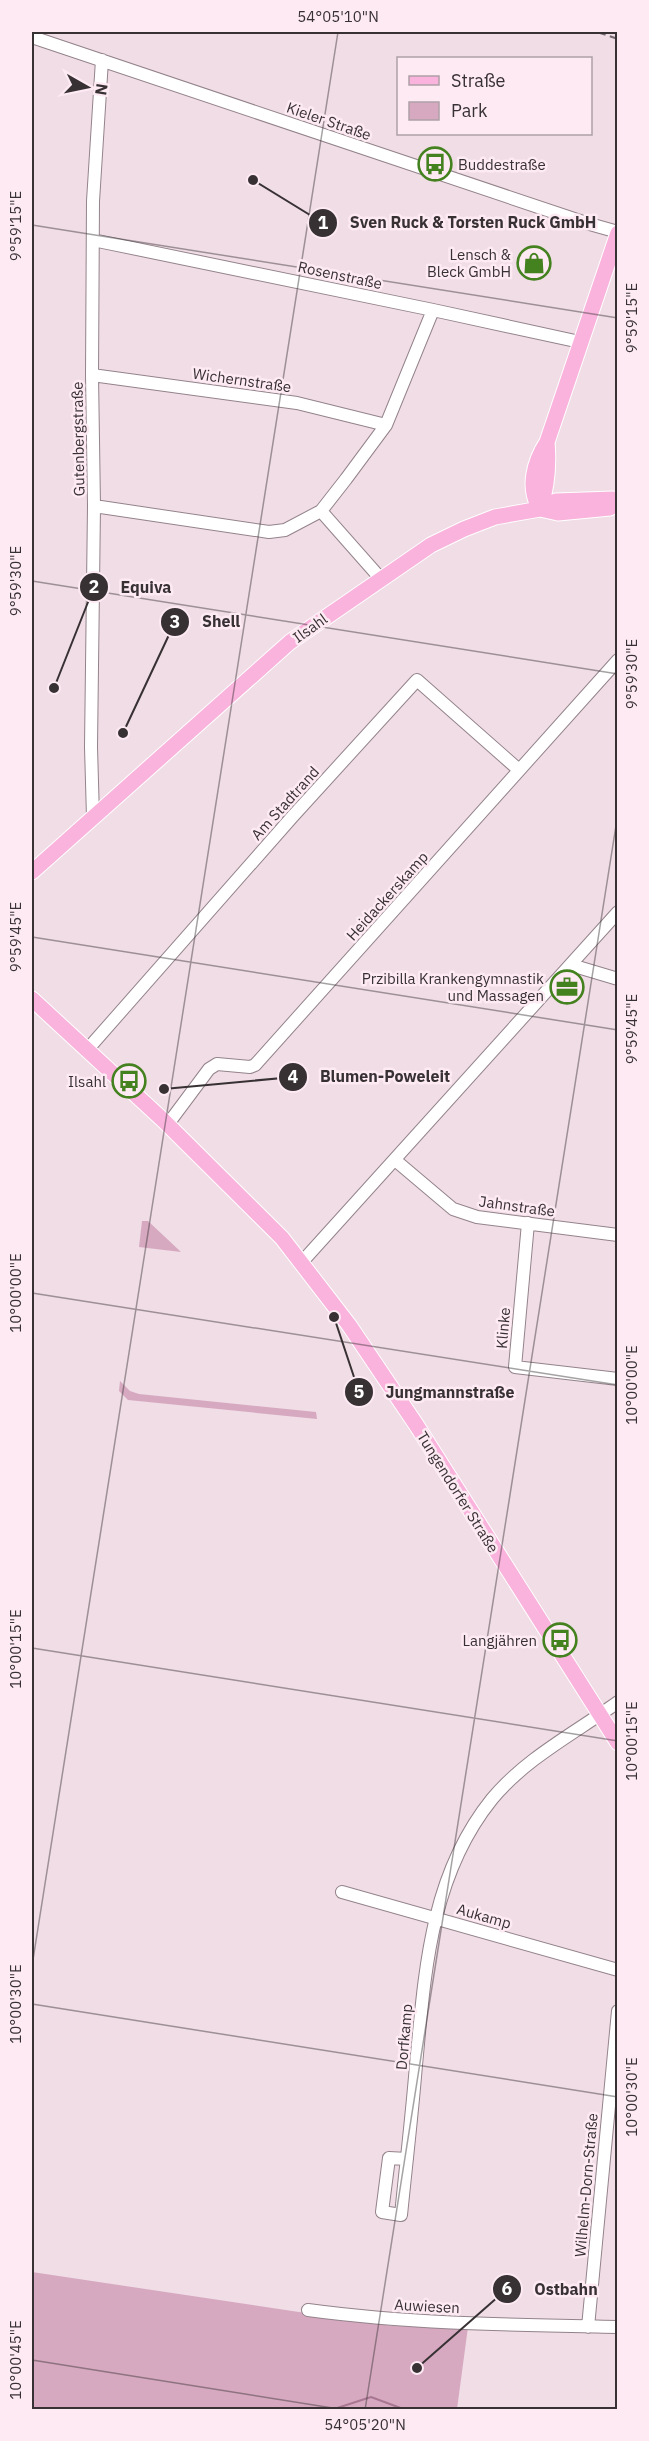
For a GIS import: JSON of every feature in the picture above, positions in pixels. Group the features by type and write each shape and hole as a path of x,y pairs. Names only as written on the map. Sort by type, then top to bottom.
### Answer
{"main road":[{"path":"618,233 547,442 538,456 533,498 540,509 558,513 610,507 618,501"},
{"path":"540,509 546,481 547,442"},
{"path":"546,481 573,500"},
{"path":"540,509 556,501 609,498 618,501"},
{"name":"Ilsahl","path":"32,872 290,642 431,545 495,517 540,509"},
{"name":"Tungendorfer Straße","path":"32,999 168,1124 282,1238 349,1324 411,1417 618,1743"}],"street":[{"name":"Kieler Straße","path":"32,36 618,233"},
{"name":"Gutenbergstraße","path":"93,817 91,747 94,506 93,240 95,146 102,60"},
{"name":"Rosenstraße","path":"93,240 433,309 580,342"},
{"path":"94,506 269,532 285,530 321,511 386,425 433,309"},
{"name":"Wichernstraße","path":"92,375 297,403 386,425"},
{"path":"321,511 381,579"},
{"name":"Heidackerskamp","path":"168,1124 210,1069 217,1064 250,1067 255,1065 618,660"},
{"name":"Am Stadtrand","path":"87,1050 293,816 417,680 519,770"},
{"path":"300,1263 618,912"},
{"path":"572,965 618,979"},
{"name":"Jahnstraße","path":"395,1160 453,1209 477,1217 618,1235"},
{"name":"Klinke","path":"528,1223 514,1367 618,1379"},
{"path":"600,1715 618,1702"},
{"name":"Dorfkamp","path":"407,2159 423,1992 435,1918 450,1868 493,1798 522,1769 600,1715"},
{"name":"Aukamp","path":"342,1892 618,1970"},
{"name":"Wilhelm-Dorn-Straße","path":"588,2327 618,2011"},
{"name":"Auwiesen","path":"308,2310 426,2322 618,2327"}],"green space":[{"path":"142,1221 148,1221 181,1252 139,1247"},
{"path":"120,1381 130,1391 139,1394 316,1412 317,1419 128,1400 119,1391"},
{"path":"32,2272 392,2326 468,2327 457,2409 32,2409"}],"waterway":[{"path":"331,2410 371,2397 406,2410"}],"railway":[{"path":"597,32 618,39"}],"place":[{"name":"Buddestraße","path":"435,164"},
{"name":"Sven Ruck & Torsten Ruck GmbH","path":"253,180"},
{"name":"Lensch & Bleck GmbH","path":"534,263"},
{"name":"Equiva","path":"54,688"},
{"name":"Shell","path":"123,733"},
{"name":"Przibilla Krankengymnastik und Massagen","path":"567,987"},
{"name":"Ilsahl","path":"129,1081"},
{"name":"Blumen-Poweleit","path":"164,1089"},
{"name":"Jungmannstraße","path":"334,1317"},
{"name":"Langjähren","path":"560,1640"},
{"name":"Ostbahn","path":"417,2368"}]}
